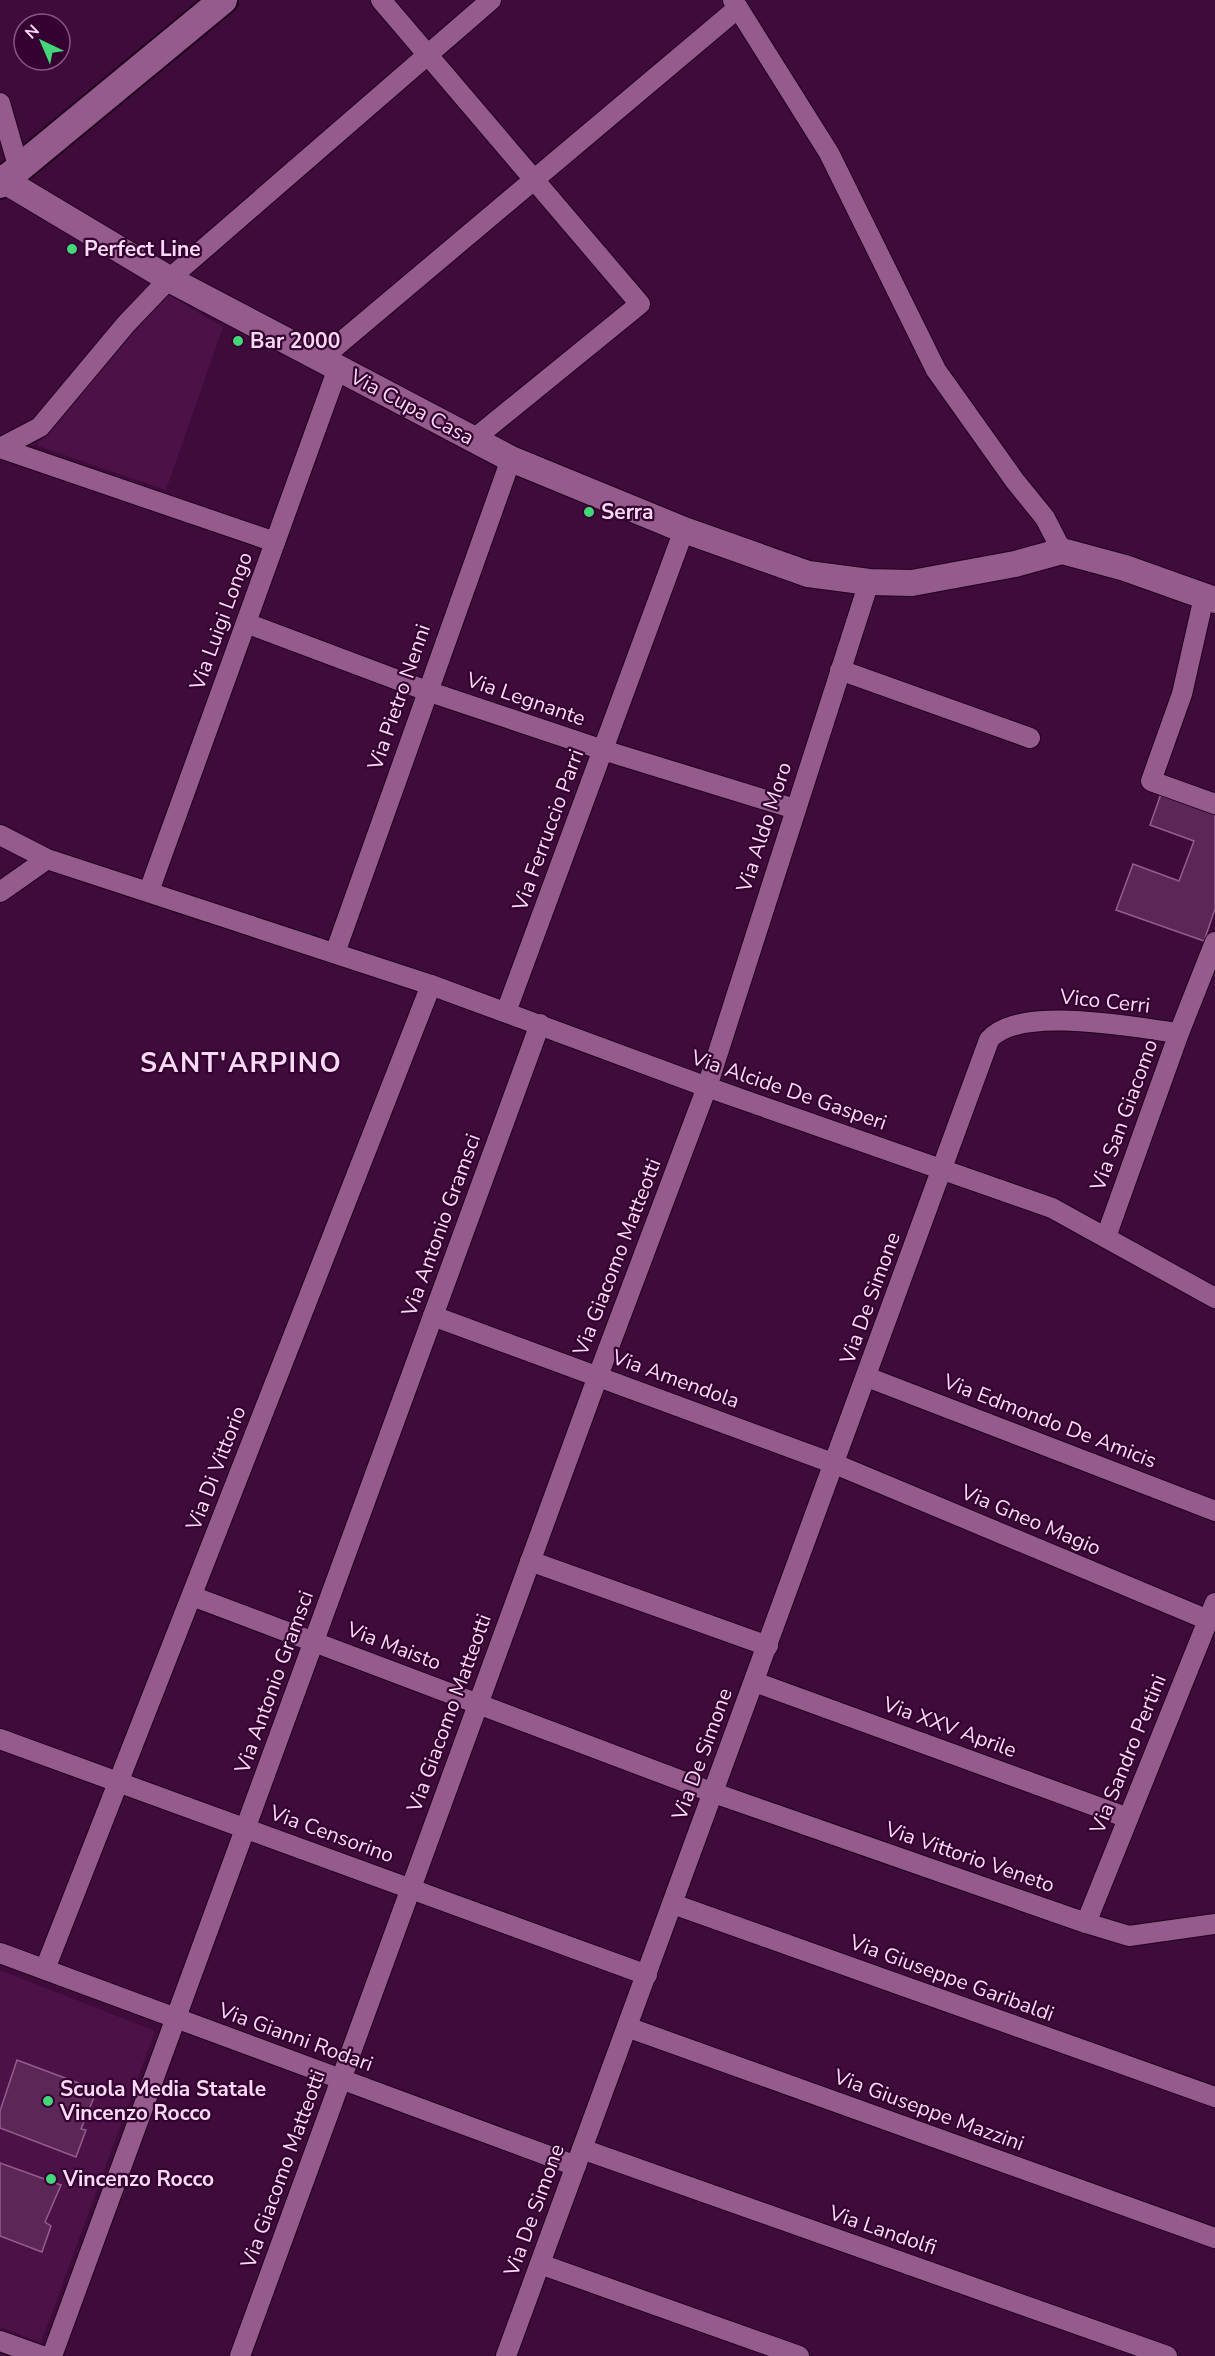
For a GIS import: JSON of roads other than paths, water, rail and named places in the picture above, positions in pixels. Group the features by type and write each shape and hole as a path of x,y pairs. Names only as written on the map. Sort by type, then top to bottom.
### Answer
{"main road":[{"path":"6,178 223,0"}],"street":[{"path":"381,0 640,304 474,439"},
{"path":"0,448 40,427 126,324 169,279 491,0"},
{"path":"330,363 534,179 735,4 829,153 936,370 1015,481 1045,518 1062,551 1125,568 1209,599 1182,694 1151,781 1215,804"},
{"path":"0,103 6,178"},
{"name":"Via Cupa Casa","path":"6,178 169,279 511,459 684,530 807,574 869,582 912,584 1015,564 1062,551"},
{"name":"Via Luigi Longo","path":"148,891 275,542 330,363"},
{"path":"0,448 275,542"},
{"name":"Via Pietro Nenni","path":"335,953 511,459"},
{"name":"Via Ferruccio Parri","path":"506,1012 684,530"},
{"name":"Via Aldo Moro","path":"707,1087 869,582"},
{"name":"Via Legnante","path":"246,623 427,691 603,750 795,809"},
{"path":"840,670 1030,738"},
{"name":"Via Alcide De Gasperi","path":"0,835 47,859 431,985 707,1087 1052,1208 1215,1298"},
{"path":"0,892 47,859"},
{"name":"Via San Giacomo","path":"1106,1237 1179,1033 1215,942"},
{"name":"Via Di Vittorio","path":"45,1969 431,985"},
{"name":"Vico Cerri","path":"944,1169 989,1040 995,1033 1049,1020 1068,1019 1179,1033"},
{"name":"Via Antonio Gramsci","path":"52,2356 540,1024"},
{"name":"Via Giacomo Matteotti","path":"240,2356 598,1376 707,1087"},
{"name":"Via De Simone","path":"506,2356 944,1169"},
{"name":"Via Amendola","path":"433,1316 835,1464"},
{"name":"Via Edmondo De Amicis","path":"867,1377 1215,1511"},
{"name":"Via Gneo Magio","path":"835,1464 1212,1612"},
{"path":"530,1561 768,1646"},
{"name":"Via Maisto","path":"192,1596 714,1793"},
{"name":"Via Sandro Pertini","path":"1086,1923 1212,1612"},
{"name":"Via XXV Aprile","path":"755,1682 1128,1818"},
{"name":"Via Censorino","path":"0,1739 647,1975"},
{"name":"Via Vittorio Veneto","path":"714,1793 1129,1936 1215,1924"},
{"name":"Via Giuseppe Garibaldi","path":"673,1904 1215,2097"},
{"name":"Via Gianni Rodari","path":"0,1953 341,2079 579,2158"},
{"name":"Via Giuseppe Mazzini","path":"627,2027 1215,2238"},
{"name":"Via Landolfi","path":"579,2158 1167,2356"},
{"path":"540,2264 799,2356"},
{"path":"0,2341 42,2356"}],"place":[{"name":"Perfect Line","path":"72,249"},
{"name":"Bar 2000","path":"238,341"},
{"name":"Serra","path":"589,512"},
{"name":"Scuola Media Statale Vincenzo Rocco","path":"48,2101"},
{"name":"Vincenzo Rocco","path":"51,2179"}],"district":[{"name":"SANT'ARPINO","path":"241,1063"}]}
